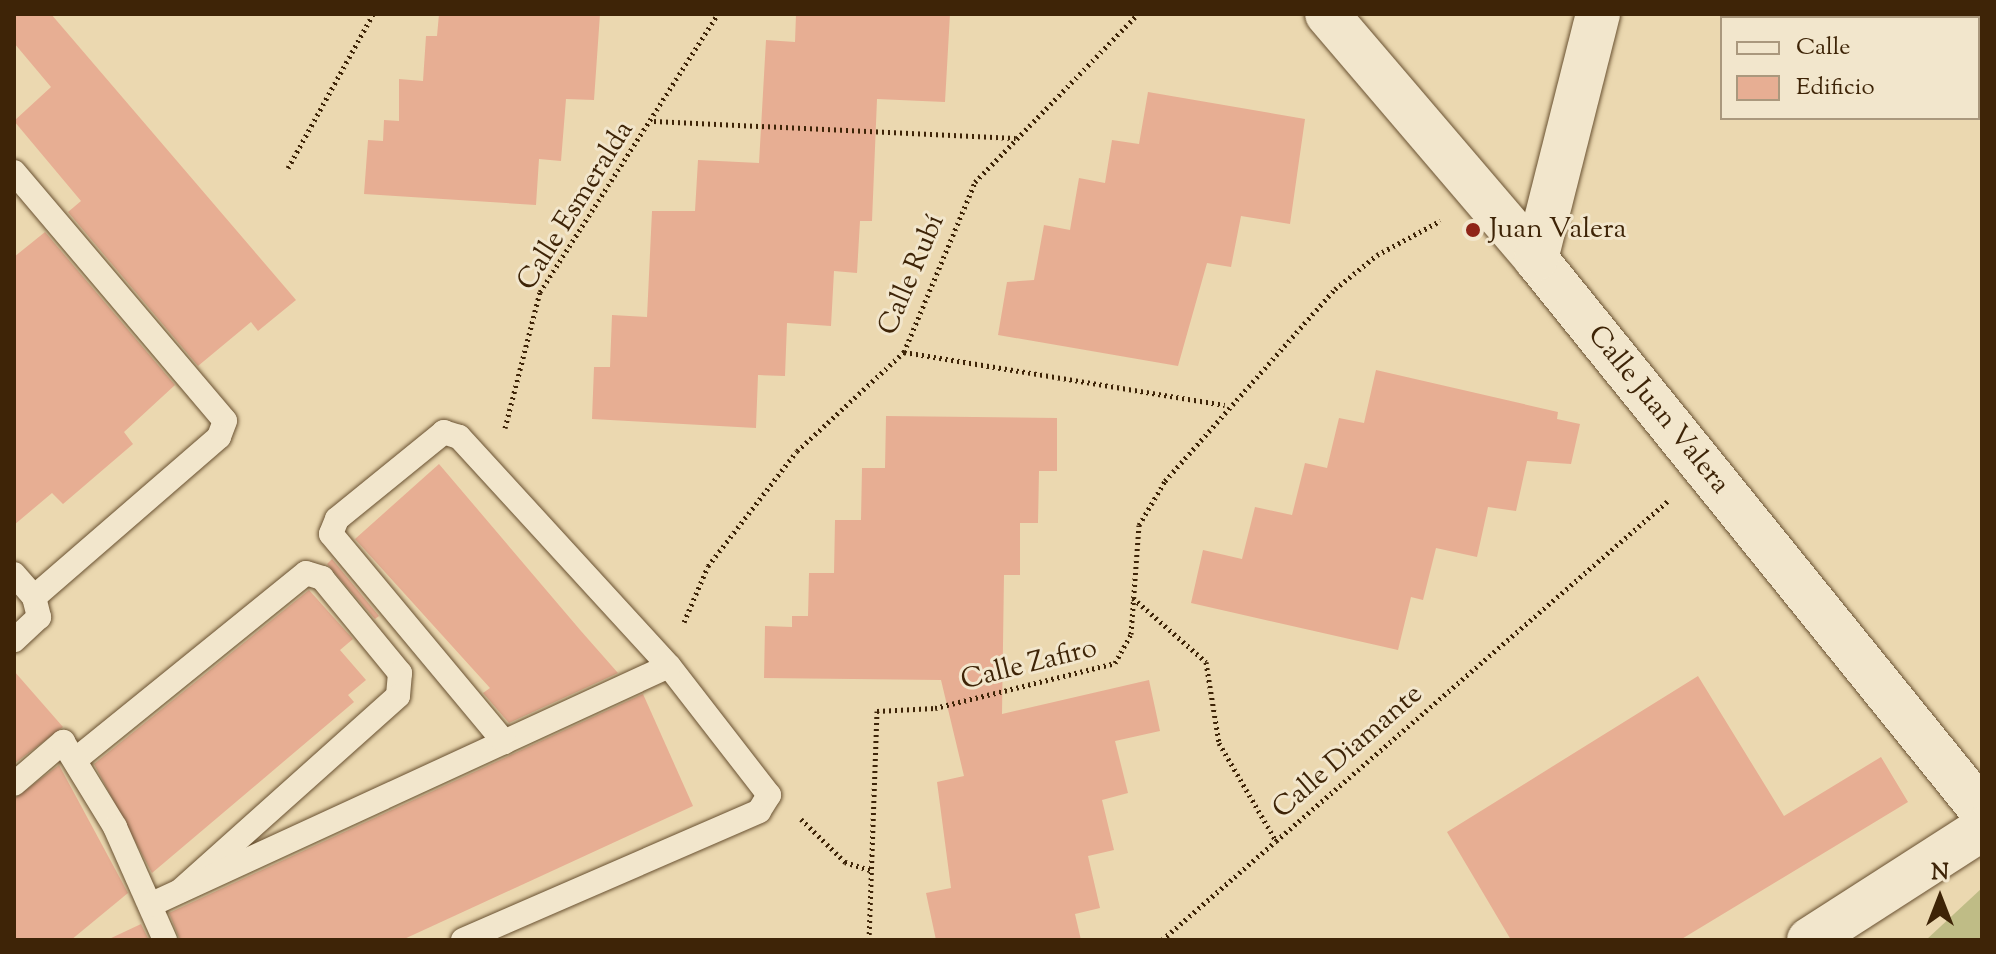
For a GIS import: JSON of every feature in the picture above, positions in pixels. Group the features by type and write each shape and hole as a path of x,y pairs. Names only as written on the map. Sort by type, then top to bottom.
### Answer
{"street":[{"name":"Calle Juan Valera","path":"1327,14 1536,259 1982,811"},
{"path":"1536,259 1598,14"},
{"path":"1809,940 1982,829"}],"lane":[{"path":"14,172 225,421 219,437 34,597"},
{"path":"463,940 759,811 769,795 669,666 459,437 444,432 337,519 331,534 504,742"},
{"path":"75,760 306,573 322,578 400,673 398,696 180,891"},
{"path":"14,574 34,597 39,617 14,640"},
{"path":"150,905 669,666"},
{"path":"14,784 63,742 150,905 165,940"}],"path":[{"path":"288,168 373,14"},
{"name":"Calle Esmeralda","path":"503,435 540,292 654,121 718,14"},
{"name":"Calle Rubí","path":"679,637 730,535 826,419 904,352 918,303 975,182 1138,14"},
{"path":"654,121 1017,138"},
{"name":"Calle Zafiro","path":"872,871 877,711 935,708 1101,672 1126,650 1139,525 1226,405 1335,289 1377,255 1437,223"},
{"path":"904,352 1226,405"},
{"name":"Calle Diamante","path":"1132,597 1206,662 1219,743 1276,841 1669,500"},
{"path":"769,795 836,856 872,871 869,940"},
{"path":"1162,940 1276,841"}],"shaded area":[{"path":"1982,888 1982,940 1926,940"}],"building":[{"path":"14,14 51,14 296,300 258,331 251,322 198,366 68,212 81,201 14,121 51,87 14,43"},
{"path":"439,14 600,14 594,100 566,99 561,161 539,159 536,205 364,194 368,140 383,141 384,120 399,121 399,79 423,81 426,36 437,36"},
{"path":"796,14 950,14 945,102 877,99 872,221 860,221 857,273 834,271 831,326 787,323 785,376 758,375 756,428 592,419 594,367 610,367 612,315 647,317 652,211 695,211 698,160 759,163 766,40 795,42"},
{"path":"1148,92 1305,119 1290,224 1241,216 1231,267 1207,263 1178,366 998,335 1007,282 1034,280 1044,225 1070,230 1079,178 1105,183 1112,140 1139,144"},
{"path":"45,232 175,385 124,432 133,444 63,504 52,493 14,525 14,257"},
{"path":"1376,370 1558,412 1557,419 1580,424 1571,464 1527,461 1516,511 1488,507 1477,557 1436,548 1423,600 1411,597 1398,650 1191,603 1203,550 1242,559 1255,507 1292,515 1305,463 1327,468 1339,418 1364,423"},
{"path":"886,416 1057,418 1057,471 1039,471 1038,523 1020,523 1020,575 1004,575 1002,714 1149,680 1160,731 1115,741 1128,793 1102,800 1114,850 1088,856 1100,908 1075,914 1081,940 936,940 926,893 951,888 937,782 964,776 941,680 764,678 765,626 792,627 792,616 808,616 809,573 834,573 835,520 861,520 862,468 885,468"},
{"path":"439,464 618,673 509,723 483,693 490,688 355,539"},
{"path":"332,559 379,616 375,619 327,564"},
{"path":"309,590 353,639 340,650 366,680 348,695 354,702 152,873 94,764"},
{"path":"14,671 63,727 14,764"},
{"path":"1698,676 1784,816 1881,757 1908,802 1680,940 1511,940 1447,832"},
{"path":"643,694 693,806 402,940 180,940 169,913"},
{"path":"59,765 128,893 71,940 14,940 14,799"},
{"path":"141,924 149,940 107,940"}],"place":[{"name":"Juan Valera","path":"1473,230"}]}
